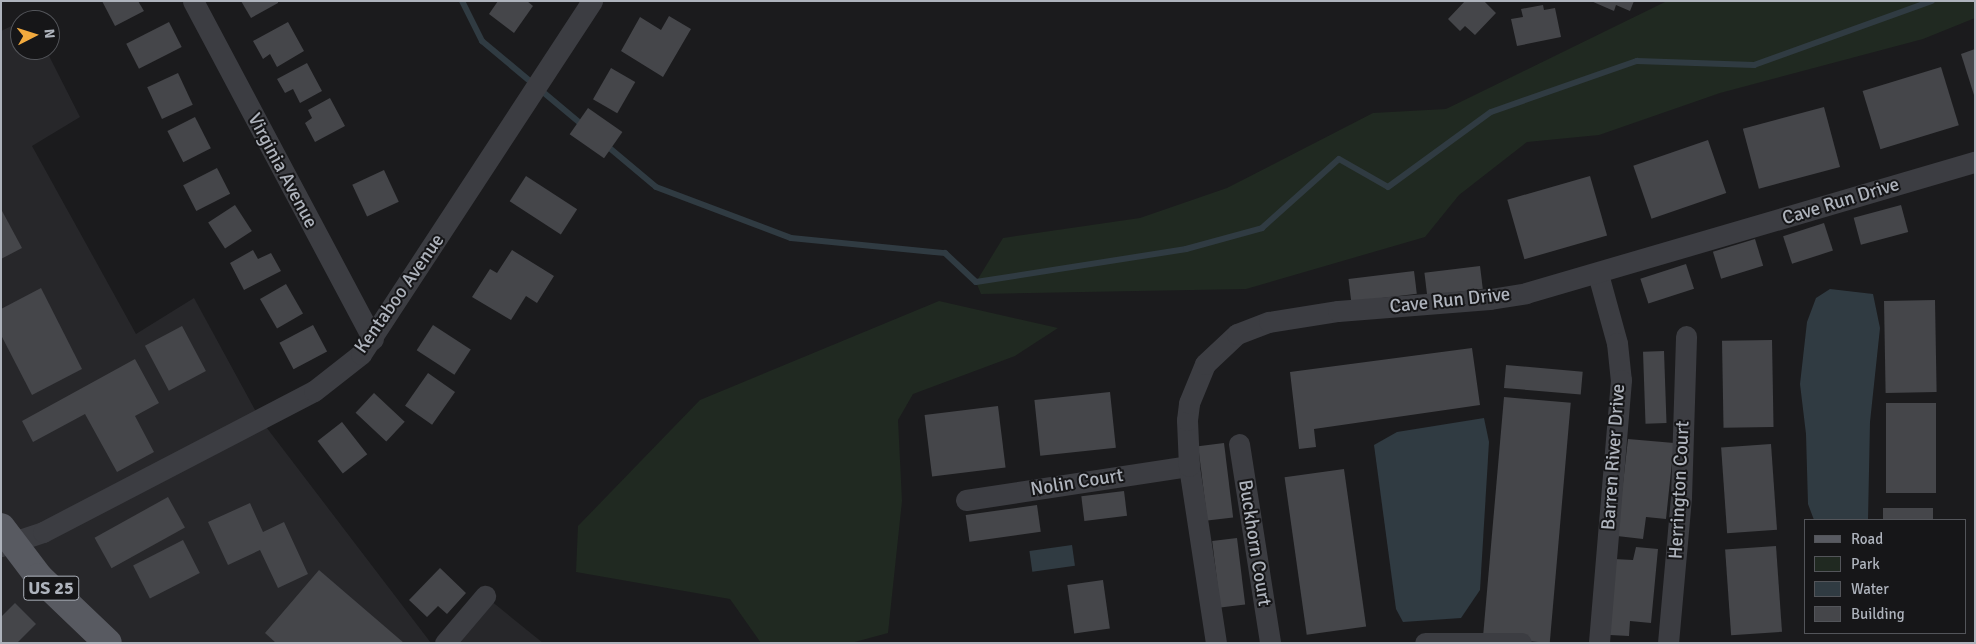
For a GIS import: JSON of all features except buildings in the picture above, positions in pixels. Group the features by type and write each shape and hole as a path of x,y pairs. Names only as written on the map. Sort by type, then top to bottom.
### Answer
{"main road":[{"name":"US 25","path":"5,539 39,577 106,642"}],"street":[{"name":"Virginia Avenue","path":"193,1 373,339"},
{"name":"Kentaboo Avenue","path":"5,539 43,532 314,391 361,354 373,339 592,1"},
{"name":"Cave Run Drive","path":"1216,643 1189,466 1186,429 1189,404 1205,364 1237,334 1269,322 1338,311 1490,299 1598,274 1975,162"},
{"name":"Barren River Drive","path":"1598,274 1617,343 1621,380 1599,643"},
{"name":"Herrington Court","path":"1668,643 1681,497 1686,336"},
{"name":"Buckhorn Court","path":"1239,444 1270,643"},
{"name":"Nolin Court","path":"966,500 1189,466"},
{"path":"445,643 485,596"},
{"path":"1426,643 1521,643"}],"shaded area":[{"path":"10,27 10,60 51,60 80,117 32,146 136,334 194,298 260,419 431,643 1,643 1,31"},
{"path":"485,596 543,643 445,643"}],"green space":[{"path":"1667,1 1975,1 1975,18 1923,39 1720,93 1599,135 1527,142 1459,195 1425,237 1246,289 981,294 976,282 1003,238 1140,218 1227,188 1373,113 1446,109"},
{"path":"939,301 1058,328 1015,356 913,394 898,420 902,501 888,633 851,643 761,643 730,599 576,572 578,526 700,400"}],"water":[{"path":"1830,289 1873,294 1880,328 1870,422 1868,519 1814,519 1808,504 1806,434 1800,384 1807,322 1816,298"},
{"path":"1484,418 1489,442 1480,590 1461,618 1403,622 1396,609 1374,445 1397,432"},
{"path":"1072,545 1075,566 1032,572 1029,551"}],"waterway":[{"path":"462,1 482,41 585,127"},
{"path":"606,145 656,187 791,238 945,253 976,282 1186,249 1262,228 1339,159 1388,187 1491,112 1637,61 1754,65 1932,1"}]}
